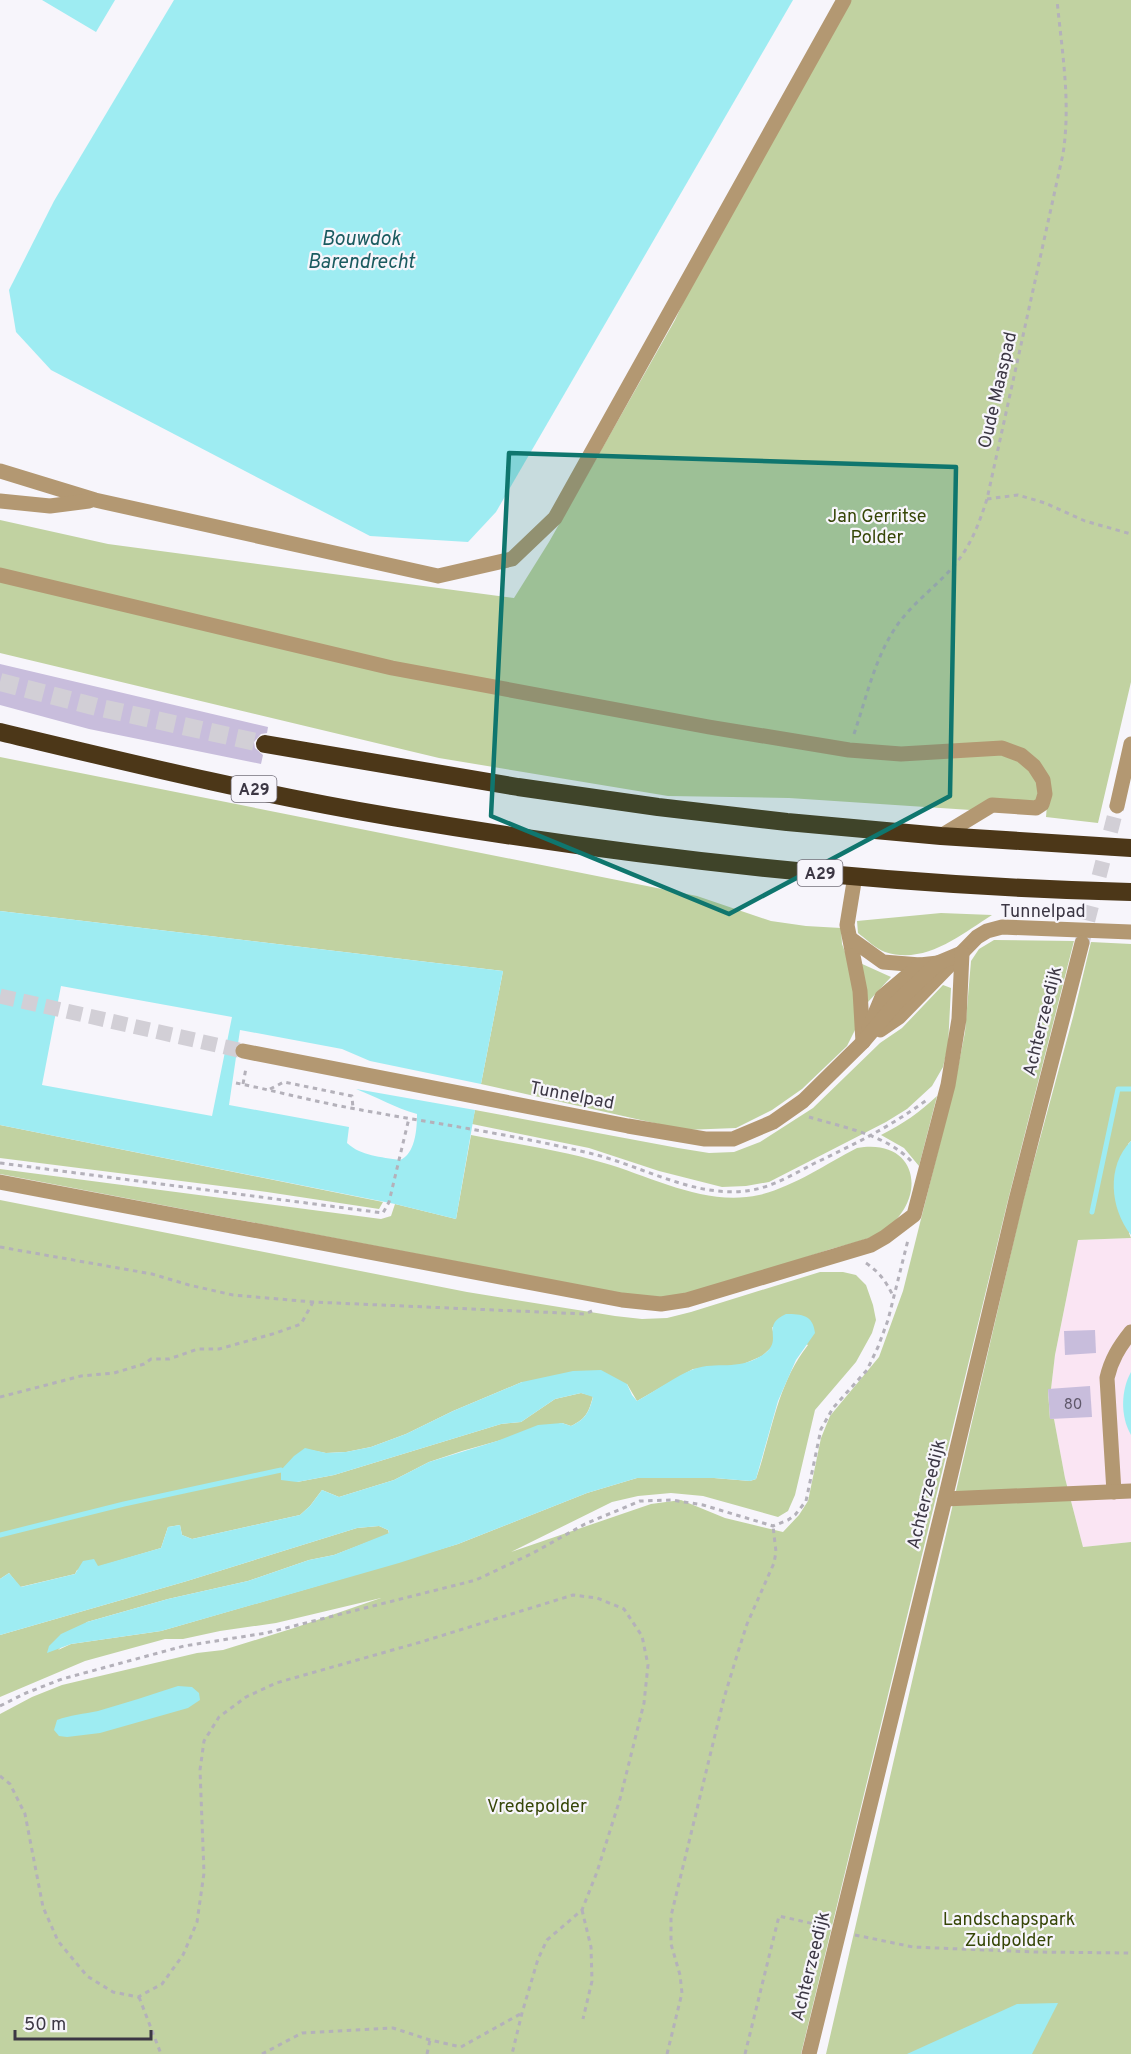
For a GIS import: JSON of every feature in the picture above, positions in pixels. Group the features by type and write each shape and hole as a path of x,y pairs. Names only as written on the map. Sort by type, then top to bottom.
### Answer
{"highway":[{"name":"A29","path":"0,732 210,781 391,817 628,852 855,876 1131,892"},
{"path":"265,744 518,787 658,807 941,836 1131,848"}],"street":[{"path":"0,471 95,501 438,576 512,559 555,518 844,0"},
{"path":"0,501 51,506 95,501"},
{"path":"0,575 392,668 709,727 849,750 902,754 1002,748 1021,754 1034,766 1043,780 1045,794 1042,804 1036,808 992,806 941,836"},
{"path":"1118,806 1131,744"},
{"path":"855,876 847,925 860,991 863,1042"},
{"name":"Tunnelpad","path":"863,1042 899,1017 977,937 987,931 1002,927 1131,932"},
{"path":"851,939 883,962 920,965"},
{"name":"Achterzeedijk","path":"809,2054 1016,1200 1082,943"},
{"path":"0,1182 600,1296 661,1304 687,1300 871,1245 914,1215 948,1085 959,1019 962,952"},
{"name":"Tunnelpad","path":"863,1042 882,997 920,965 938,963 962,952"},
{"name":"Tunnelpad","path":"243,1051 628,1126 720,1140 739,1137 791,1111 863,1042 896,1003 938,963"},
{"path":"1114,1492 1107,1378 1110,1363 1119,1346 1131,1332"},
{"path":"945,1499 1131,1491"}],"path":[{"name":"Oude Maaspad","path":"849,750 878,662 888,639 901,620 953,568 968,548 987,499 1063,154 1067,125 1057,0"},
{"path":"987,499 1018,495 1045,503 1085,521 1131,534"},
{"path":"269,1089 284,1082 352,1096 353,1109"},
{"path":"236,1083 353,1109 417,1119 598,1155 694,1187 743,1192 777,1183 870,1136 909,1113 948,1085"},
{"path":"791,1111 891,1145 910,1160 917,1171 921,1185"},
{"path":"0,1163 379,1214 386,1211 389,1202 409,1118"},
{"path":"0,1706 62,1679 184,1646 266,1633 476,1580 585,1524 640,1501 672,1500 703,1504 773,1526 795,1515 806,1501 821,1429 833,1408 867,1370 878,1347 894,1298 914,1215"},
{"path":"0,1247 152,1274 233,1295 313,1302 585,1314 594,1310"},
{"path":"838,1254 860,1259 877,1270 894,1298"},
{"path":"0,1397 81,1376 114,1373 144,1364 151,1359 168,1359 198,1349 219,1349 276,1334 301,1324 313,1302"},
{"path":"667,2054 682,1993 680,1975 671,1944 671,1916 724,1698 747,1624 774,1563 776,1552 773,1526"},
{"path":"0,1776 10,1784 25,1814 43,1906 58,1941 87,1976 113,1992 138,1997 162,1984 183,1955 197,1922 204,1873 201,1770 204,1741 219,1718 246,1697 276,1683 421,1642 573,1595 597,1598 624,1610 642,1636 648,1665 644,1703 620,1799 597,1872 582,1910 547,1940 538,1959 512,2054"},
{"path":"582,1910 591,1947 592,1981 583,2019"},
{"path":"745,2054 779,1916 913,1947 1131,1953"},
{"path":"138,1997 161,2054"},
{"path":"262,2054 302,2033 393,2028 461,2047 522,2013"},
{"path":"427,2054 430,2040"}],"highlighted area":[{"path":"509,453 956,467 950,796 729,914 491,816"}],"shaded area":[{"path":"1131,1238 1131,1542 1083,1547 1065,1478 1054,1419 1050,1419 1048,1389 1051,1389 1055,1355 1078,1240"}],"green space":[{"name":"Jan Gerritse Polder","path":"847,0 1131,0 1131,682 1098,823 1046,817 1047,805 1001,812 789,798 668,796 439,758 0,653 0,520 108,544 514,598 549,542 675,320 717,229"},
{"path":"0,757 697,896 771,921 841,928 842,944 847,957 860,1020 847,1046 802,1089 772,1110 736,1128 685,1130 481,1084 503,971 0,911"},
{"path":"941,913 992,915 942,946 915,955 885,952 858,933 857,921"},
{"name":"Vredepolder","path":"994,940 1074,941 1008,1200 801,2054 0,2054 0,1714 32,1697 62,1685 197,1653 223,1650 381,1598 276,1623 183,1639 165,1639 85,1661 0,1697 0,1635 187,1581 357,1528 379,1526 388,1530 389,1534 334,1555 309,1560 248,1581 168,1599 87,1622 58,1650 71,1644 161,1631 317,1586 458,1544 587,1493 637,1478 714,1478 750,1481 756,1479 782,1392 808,1345 772,1327 775,1341 762,1356 741,1365 693,1369 637,1401 627,1384 522,1382 406,1434 371,1447 326,1453 305,1449 297,1482 334,1475 501,1424 521,1422 555,1399 581,1393 593,1396 586,1414 571,1426 562,1423 462,1451 429,1462 394,1480 339,1497 322,1490 300,1515 192,1539 182,1535 180,1525 168,1527 161,1548 97,1567 77,1570 75,1574 20,1587 9,1573 0,1579 0,1200 467,1292 642,1319 667,1318 691,1312 820,1272 843,1272 856,1275 866,1285 876,1320 872,1333 856,1362 815,1410 795,1495 788,1511 778,1517 703,1496 671,1493 638,1496 612,1502 511,1552 651,1504 681,1500 725,1518 783,1532 808,1501 821,1438 830,1416 879,1357 903,1291 955,1083 965,1032 971,961 979,949"},
{"name":"Landschapspark Zuidpolder","path":"1091,942 1131,944 1131,1141 1128,1144 1129,1233 1131,1238 1078,1240 1055,1355 1051,1389 1048,1390 1050,1419 1054,1419 1065,1478 1083,1547 1131,1542 1131,2054 826,2054 1022,1205"},
{"path":"860,963 891,977 868,1002"},
{"path":"943,985 951,988 948,1046 943,1067 932,1086 907,1109 886,1122 769,1182 722,1187 659,1171 589,1148 472,1124 475,1110 678,1148 709,1153 734,1152 760,1142 813,1108 880,1043 902,1028"},
{"path":"937,1096 919,1166 904,1148 881,1135 897,1127"},
{"path":"0,1125 383,1202 379,1209 267,1192 0,1158"},
{"path":"471,1135 588,1158 700,1194 739,1198 759,1195 784,1187 857,1148 878,1147 894,1152 905,1162 911,1175 911,1189 906,1205 896,1219 876,1235 695,1292 659,1298 641,1297 0,1174 0,1169 381,1219 391,1216 395,1204 456,1219"}],"water":[{"path":"42,0 115,0 96,32"},
{"name":"Bouwdok Barendrecht","path":"174,0 793,0 496,512 468,542 370,536 51,370 16,332 9,290 54,201"},
{"path":"0,911 503,971 481,1084 370,1061 342,1049 240,1030 229,1105 349,1127 347,1143 365,1153 400,1160 405,1157 414,1141 417,1114 356,1089 475,1110 456,1219 395,1204 0,1125","holes":["61,986 232,1017 212,1116 42,1085"]},
{"path":"1131,1141 1131,1235 1124,1225 1115,1200 1114,1175 1123,1151"},
{"path":"786,1314 806,1317 812,1322 815,1333 796,1360 778,1401 756,1479 750,1481 714,1478 637,1478 587,1493 458,1544 399,1563 161,1631 71,1644 47,1653 49,1646 61,1634 87,1622 168,1599 248,1581 309,1560 334,1555 389,1533 388,1530 379,1526 357,1528 187,1581 0,1635 0,1579 9,1573 21,1587 75,1574 83,1561 94,1559 98,1566 161,1548 168,1527 180,1525 182,1535 192,1539 300,1515 322,1490 339,1497 394,1480 429,1462 497,1441 538,1425 562,1423 571,1426 586,1414 593,1397 581,1393 555,1399 521,1422 501,1424 334,1475 297,1482 281,1480 281,1470 305,1448 326,1453 371,1447 406,1434 522,1382 573,1371 601,1370 627,1384 637,1401 694,1369 735,1365 761,1356 772,1345 774,1324"},
{"path":"1131,1372 1131,1435 1125,1420 1123,1403 1125,1387"},
{"path":"178,1686 192,1687 199,1693 200,1700 188,1708 100,1733 67,1737 59,1736 54,1730 57,1720 98,1711"},
{"path":"1058,2003 1032,2054 907,2054 1017,2004"}],"building":[{"path":"0,664 268,727 267,733 261,734 254,742 255,748 263,755 261,764 89,729 0,705"},
{"path":"1095,1330 1096,1353 1065,1355 1064,1331"},
{"path":"1090,1386 1092,1417 1050,1419 1048,1389"}],"waterway":[{"path":"1092,1212 1118,1089 1131,1089"},
{"path":"0,1535 124,1504 281,1470"}],"tunnel":[{"path":"0,682 97,707 265,744"},
{"path":"1082,943 1117,806"},
{"path":"0,996 243,1051"}]}
